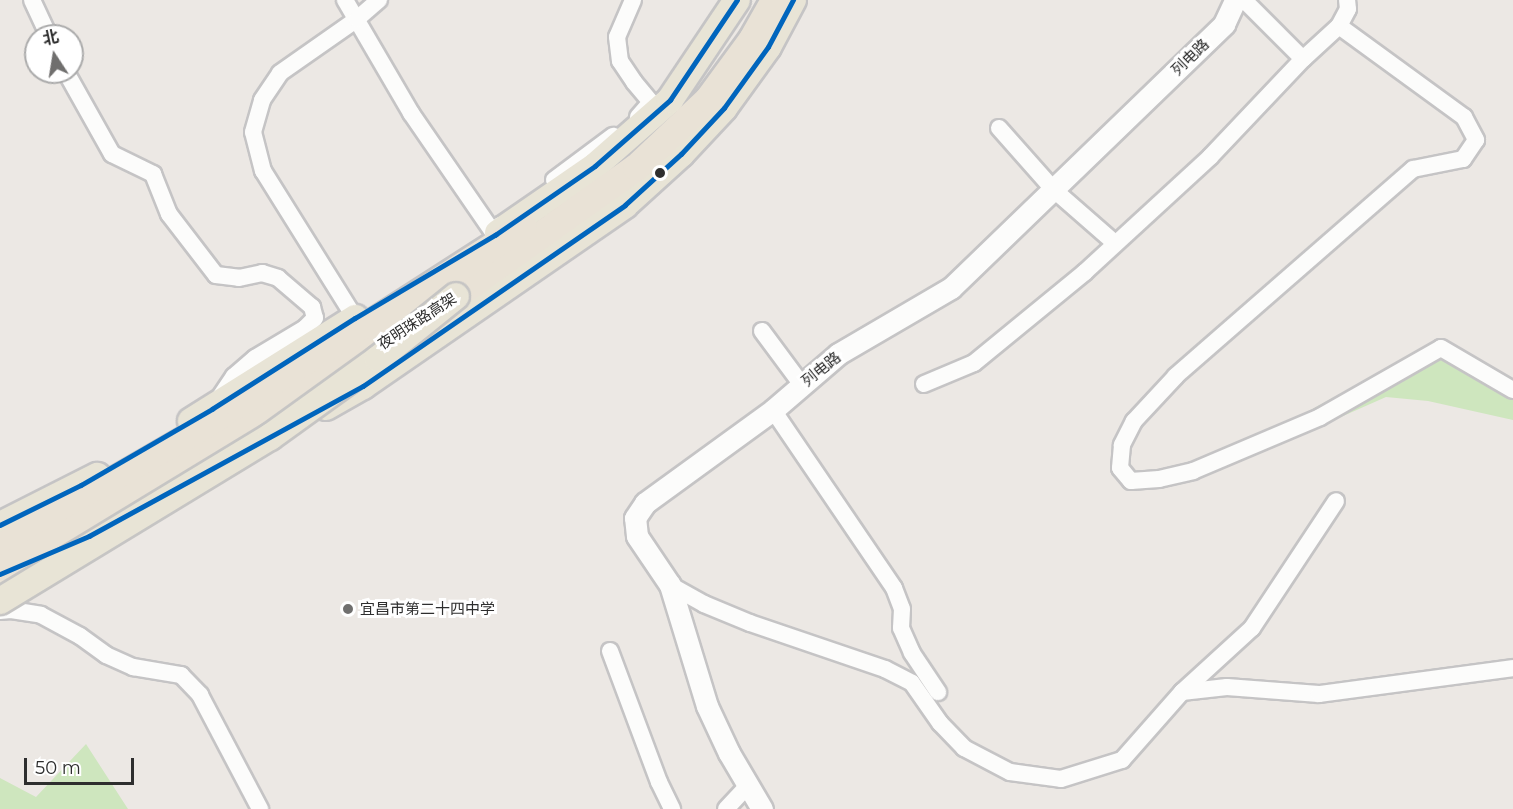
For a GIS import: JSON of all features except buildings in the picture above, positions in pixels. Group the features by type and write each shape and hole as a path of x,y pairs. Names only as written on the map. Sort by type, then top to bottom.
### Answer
{"highway":[{"name":"夜明珠路高架","path":"0,547 240,408 501,241 600,174 661,125 700,84 756,0"},
{"name":"夜明珠路高架","path":"0,572 212,452 456,296 636,167 708,99 752,39 774,0"}],"main road":[{"path":"0,525 81,485 212,409 355,318 495,235 595,166 670,100 737,0"},
{"path":"0,572 90,536 363,387 624,205 681,154 724,108 768,47 793,0"},
{"path":"0,601 270,437 378,359 456,296"}],"street":[{"path":"32,0 43,24"},
{"path":"345,0 411,113 495,235 510,213 642,114 651,102 620,61 617,37 633,0"},
{"path":"355,318 268,182 253,132 262,100 280,73 357,19 379,0"},
{"name":"列电路","path":"762,809 729,753 707,706 670,585 637,536 635,518 645,503 773,410 838,354 951,288 1224,24 1235,0"},
{"path":"1244,0 1303,59"},
{"path":"924,384 974,363 1085,272 1210,157 1303,59 1339,26 1348,9 1347,0"},
{"path":"1339,26 1464,117 1476,140 1463,159 1413,169 1176,376 1134,422 1122,445 1120,468 1131,481 1159,479 1193,471 1320,417 1442,348 1513,390"},
{"path":"72,84 112,154 153,174 169,214 216,275 239,278 262,273 278,278 312,308 315,318 255,358 234,376 212,409"},
{"path":"999,128 1053,189 1115,243"},
{"path":"762,331 802,385"},
{"path":"773,410 894,588 902,609 901,628 912,653 938,692"},
{"path":"670,585 704,604 750,623 829,648 912,683 940,723 964,748 1010,772 1061,779 1122,760 1182,692 1251,628 1336,501"},
{"path":"0,611 11,610 41,615 80,636 106,655 133,667 181,675 200,695 260,809"},
{"path":"610,651 658,782 672,809"},
{"path":"1182,692 1227,687 1319,694 1513,668"},
{"path":"726,809 748,786"}],"green space":[{"path":"1420,350 1513,395 1513,420 1428,401 1386,397 1291,439 1287,423"},
{"path":"86,744 128,809 0,809 0,778 36,797"}],"transit line":[{"path":"0,525 81,485 212,409 355,318 495,235 595,166 670,100 737,0"},
{"path":"0,574 89,536 363,386 625,205 681,154 724,108 768,47 793,0"}],"place":[{"name":"宜昌市第二十四中学","path":"348,609"}]}
